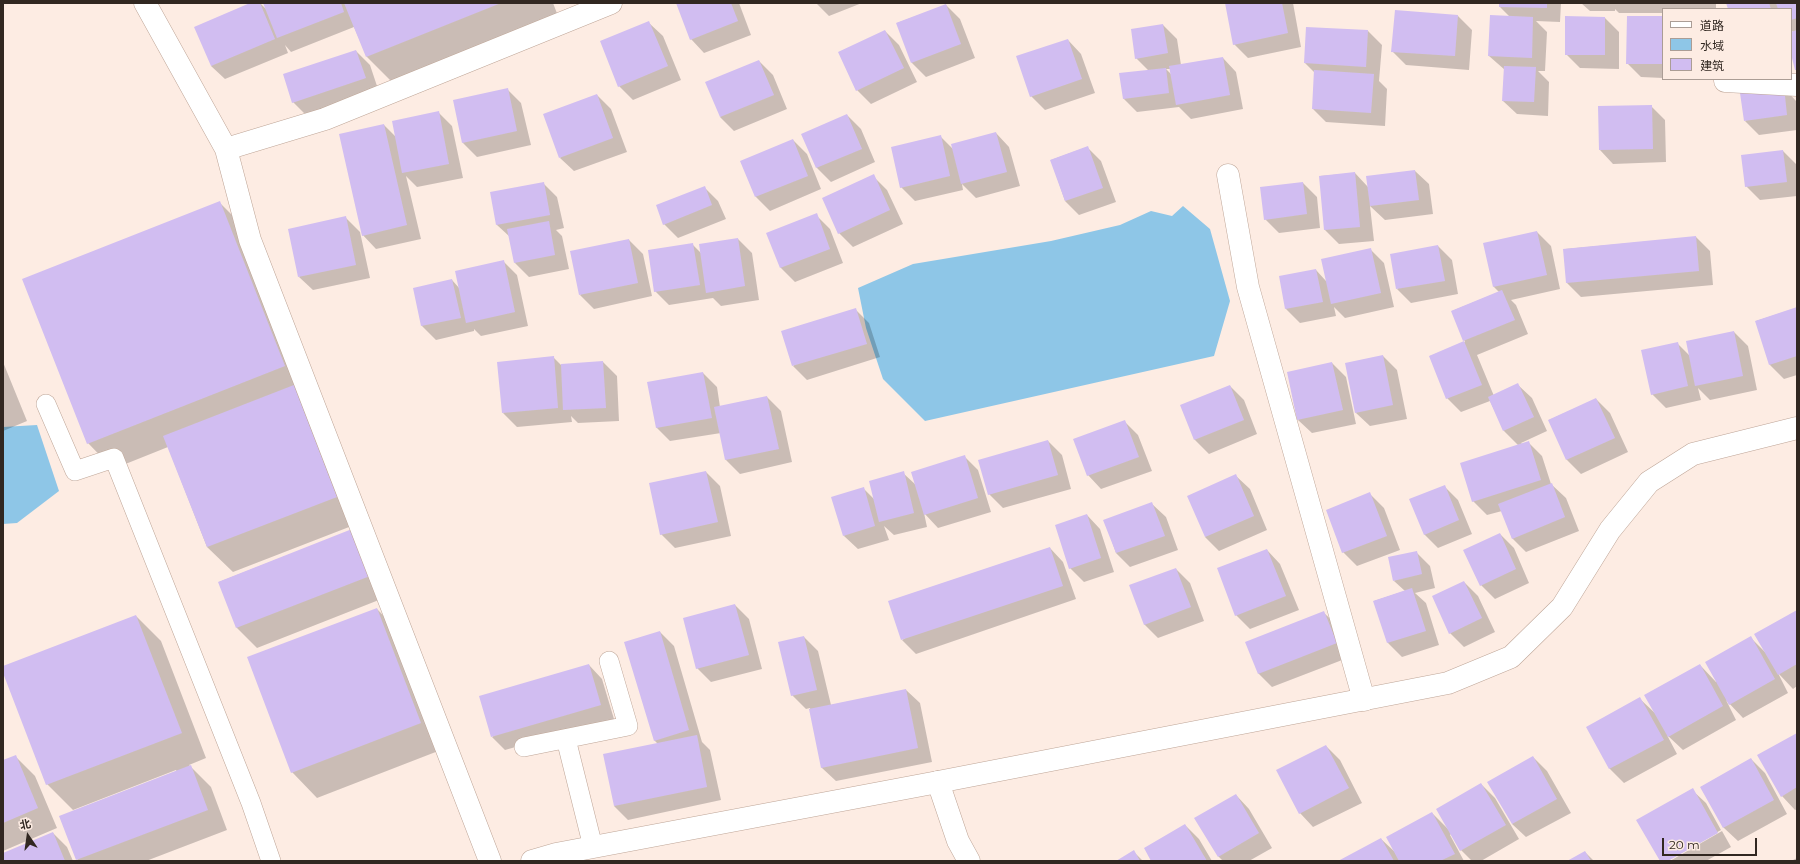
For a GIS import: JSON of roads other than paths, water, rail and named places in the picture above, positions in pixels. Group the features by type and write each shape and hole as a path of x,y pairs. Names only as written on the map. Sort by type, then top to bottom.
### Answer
{"street":[{"path":"145,3 226,149 250,240 490,861"},
{"path":"226,149 324,118 611,3"},
{"path":"1725,81 1797,85"},
{"path":"1228,175 1248,287 1364,700"},
{"path":"532,861 556,854 938,782 1448,683 1511,657 1562,607 1610,530 1649,482 1693,454 1797,428"},
{"path":"938,782 958,841 969,861"}],"lane":[{"path":"46,404 75,471 114,458 251,803 271,861"},
{"path":"524,747 628,726 609,661"},
{"path":"566,739 593,847"}],"water":[{"path":"1183,206 1210,229 1230,301 1214,356 925,421 883,379 866,328 858,288 913,264 1051,241 1120,225 1151,211 1172,216"},
{"path":"37,425 59,491 17,523 3,524 3,427"}]}
